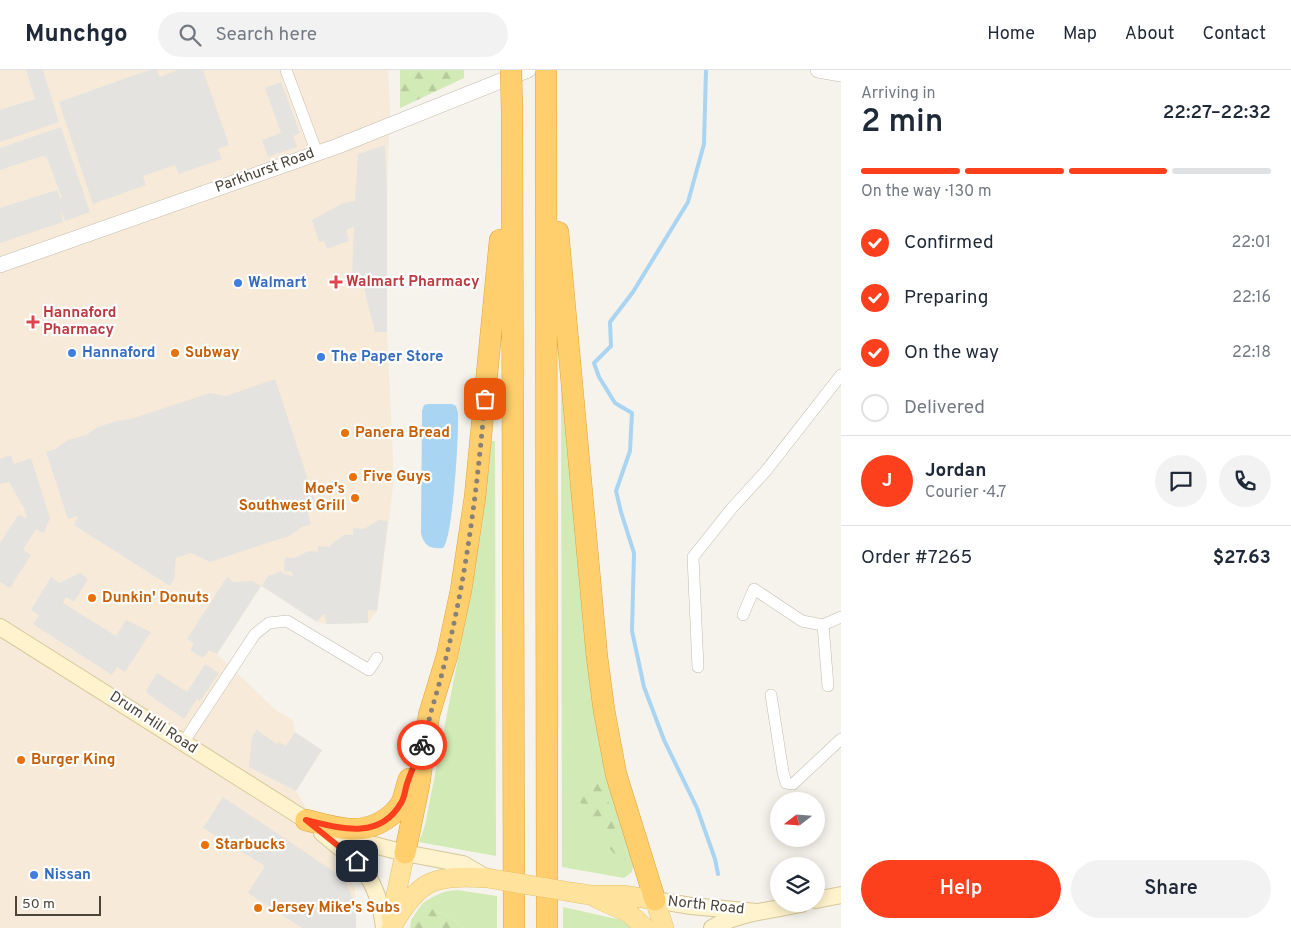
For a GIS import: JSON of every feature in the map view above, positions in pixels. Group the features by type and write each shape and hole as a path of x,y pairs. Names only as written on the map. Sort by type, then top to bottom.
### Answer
{"highway":[{"path":"511,70 514,928"},
{"path":"546,70 547,928"},
{"path":"546,100 604,710 616,774 656,900"},
{"path":"405,854 419,785 425,739 447,656 476,497 512,112"},
{"path":"306,820 352,830 372,827 388,818 402,803 425,739"}],"main road":[{"name":"Drum Hill Road","path":"0,627 306,820 357,861 368,875 379,900 384,928"},
{"name":"Drum Hill Road","path":"306,820 338,834 405,854 462,864 487,878"},
{"path":"390,928 405,854"},
{"path":"390,928 405,904 417,892 432,882 454,876 487,878 590,895 656,900 664,928"},
{"path":"590,895 630,913 646,928"},
{"path":"825,898 841,895"},
{"name":"North Road","path":"656,900 691,906 757,912"},
{"name":"North Road","path":"712,928 757,912 770,910"}],"street":[{"path":"286,70 317,153"},
{"name":"Parkhurst Road","path":"0,265 317,153 528,70"},
{"path":"818,70 841,74"},
{"path":"698,667 693,557 841,376"},
{"path":"743,615 754,589 802,621 823,625 841,616"},
{"path":"183,743 255,634 269,623 287,621 369,670 377,658"},
{"path":"823,625 828,686"},
{"path":"771,695 786,783 793,784 841,739"}],"shaded area":[{"path":"0,70 388,70 390,108 387,192 387,332 394,479 377,611 368,623 326,624 317,622 261,586 217,654 277,711 293,720 295,732 322,750 296,791 355,889 355,928 0,928"},
{"path":"26,70 43,70 59,122 0,142 0,110 35,99"},
{"path":"149,70 157,70 159,77 178,70 203,70 229,145 218,149 222,159 179,174 175,165 143,176 146,185 93,204 59,102"},
{"path":"281,82 300,133 293,136 297,147 268,157 262,140 281,133 265,88"},
{"path":"61,127 90,212 65,221 61,213 63,222 0,243 0,208 57,190 60,199 62,198 47,158 43,156 0,170 0,148"},
{"path":"385,145 387,332 375,332 362,280 352,280 354,227 346,230 349,241 327,249 324,241 319,242 312,220 343,203 355,201 358,154"},
{"path":"275,379 317,507 307,510 311,524 302,527 289,536 210,562 191,553 176,558 174,579 170,586 74,525 78,516 68,519 46,452 55,449 68,440 86,435 98,427 131,419 210,393 226,396"},
{"path":"11,455 14,464 31,458 50,518 44,533 36,529 23,550 31,555 10,588 0,582 0,543 19,514 25,518 27,517 9,482 0,484 0,459"},
{"path":"379,520 388,521 377,611 368,610 368,623 326,624 325,615 323,614 317,622 262,586 268,576 282,571 293,576 292,572 284,571 285,557 294,558 309,551 318,552 318,546 328,547 344,535 353,535 353,528 364,529"},
{"path":"80,573 88,579 74,602 66,597 63,603 116,636 126,620 151,632 125,672 117,667 112,675 33,624 39,615 31,610 51,577 59,583"},
{"path":"227,577 233,582 253,581 261,586 217,654 209,650 203,658 190,650 194,644 187,639"},
{"path":"205,664 219,673 200,701 197,699 184,719 146,691 157,673 187,692"},
{"path":"257,730 277,744 279,742 286,746 295,732 322,750 296,791 249,767 252,737"},
{"path":"223,797 339,875 346,882 353,899 356,928 302,928 248,893 265,866 203,828"}],"green space":[{"path":"400,70 464,70 464,78 400,108"},
{"path":"561,387 564,387 633,866 632,872 624,878 562,867"},
{"path":"490,441 495,441 496,856 419,842 425,825 469,603 483,519"},
{"path":"602,779 613,823 627,860 620,860 602,840 579,800"},
{"path":"457,890 497,896 497,928 464,928 449,917 422,904 439,894"},
{"path":"422,904 449,917 464,928 410,928 411,920"},
{"path":"563,907 621,920 634,928 563,928"}],"water":[{"path":"452,404 456,406 458,413 450,525 443,548 428,546 421,533 422,411 424,405"}],"waterway":[{"path":"706,70 704,144 688,202 633,292 610,322 611,346 594,363 599,377 615,403 632,413 630,451 616,491 634,553 632,631 644,687 664,740 697,808 715,859 718,874"}],"way so far":[{"path":"422,745 447,656 460,590 476,497 485,399"}],"place":[{"name":"Walmart Pharmacy","path":"336,282"},
{"name":"Walmart","path":"238,283"},
{"name":"Hannaford Pharmacy","path":"33,322"},
{"name":"Hannaford","path":"72,353"},
{"name":"Subway","path":"175,353"},
{"name":"The Paper Store","path":"321,357"},
{"name":"Panera Bread","path":"345,433"},
{"name":"Five Guys","path":"353,477"},
{"name":"Moe's Southwest Grill","path":"355,498"},
{"name":"Dunkin' Donuts","path":"92,598"},
{"name":"Burger King","path":"21,760"},
{"name":"Starbucks","path":"205,845"},
{"name":"Nissan","path":"34,875"},
{"name":"Jersey Mike's Subs","path":"258,908"}],"route":[{"path":"357,861 306,820 352,830 372,827 388,818 402,803 422,745"}]}
